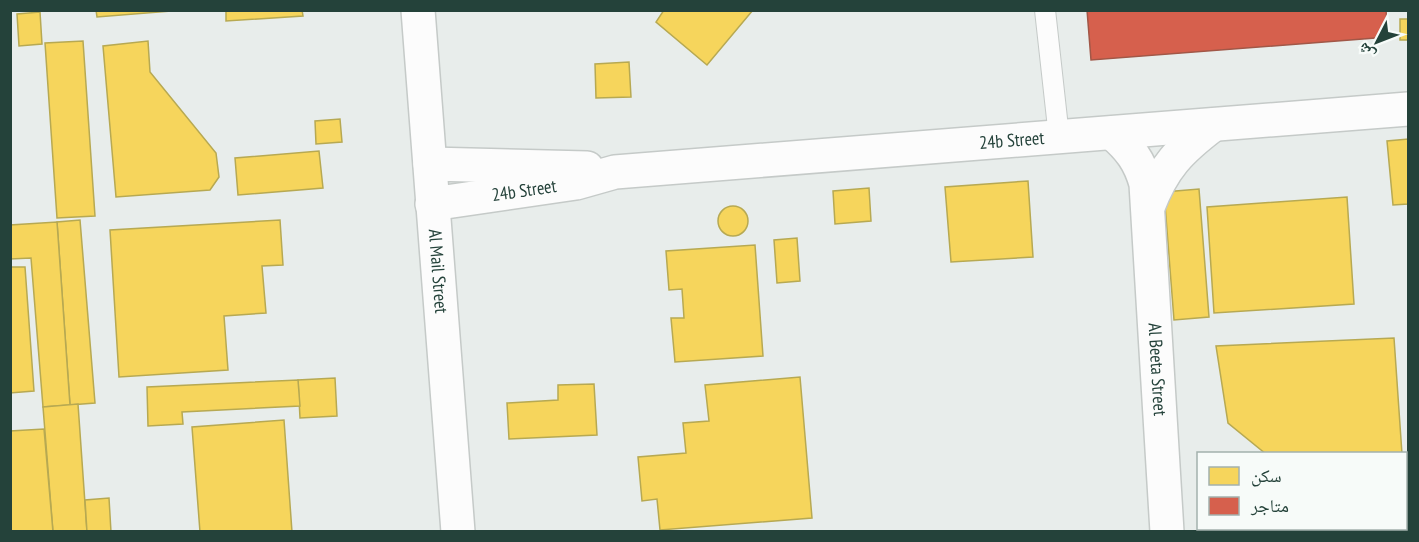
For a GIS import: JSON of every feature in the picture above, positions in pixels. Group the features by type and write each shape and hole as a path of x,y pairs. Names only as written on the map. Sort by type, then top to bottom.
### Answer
{"street":[{"name":"Al Mail Street","path":"418,10 458,531"},
{"name":"24b Street","path":"432,204 566,185 615,172 1408,109"},
{"name":"Al Beeta Street","path":"1148,207 1166,167 1188,144 1213,124"},
{"name":"Al Beeta Street","path":"1112,133 1128,147 1142,171 1148,207 1167,531"},
{"name":"24b Street","path":"430,164 559,165 615,172"}],"lane":[{"path":"1045,10 1059,137"}],"building: سكن":[{"path":"96,10 184,10 97,17"},
{"path":"226,10 302,10 303,16 226,21"},
{"path":"664,10 753,10 707,65 656,22"},
{"path":"40,12 42,44 19,46 17,14"},
{"path":"1400,19 1408,19 1408,40 1400,40"},
{"path":"83,41 95,216 57,218 45,43"},
{"path":"148,41 150,72 216,153 219,177 210,190 116,197 103,46"},
{"path":"629,62 631,97 596,98 595,64"},
{"path":"340,119 342,142 316,144 315,121"},
{"path":"1408,139 1408,204 1393,205 1387,141"},
{"path":"319,151 323,188 238,195 235,158"},
{"path":"1028,181 1033,257 951,262 945,187"},
{"path":"869,188 871,221 835,224 833,191"},
{"path":"1199,189 1209,317 1174,320 1164,192"},
{"path":"1347,197 1354,304 1214,313 1207,207"},
{"path":"733,206 743,211 748,221 743,231 733,236 723,231 718,221 723,211"},
{"path":"80,220 95,403 70,405 57,222"},
{"path":"280,220 283,265 262,266 266,313 224,316 228,370 119,377 110,230"},
{"path":"57,222 70,405 43,407 31,258 10,259 10,225"},
{"path":"797,238 800,281 777,283 774,240"},
{"path":"755,245 763,356 675,362 671,318 684,318 682,289 669,290 666,251"},
{"path":"10,267 25,267 34,391 10,393"},
{"path":"1394,338 1402,452 1264,452 1228,423 1216,346"},
{"path":"800,377 812,518 660,530 657,499 642,501 638,457 686,453 683,423 709,421 705,385"},
{"path":"335,378 337,416 300,418 298,380"},
{"path":"298,380 300,406 182,412 183,424 148,426 147,387"},
{"path":"594,384 597,435 509,439 507,403 558,400 558,385"},
{"path":"78,404 87,532 53,532 43,407"},
{"path":"284,420 292,532 200,532 192,427"},
{"path":"44,429 53,532 10,532 10,431"},
{"path":"109,498 111,532 87,532 85,500"}],"building: متاجر":[{"path":"1087,10 1386,10 1388,37 1091,60"}]}
